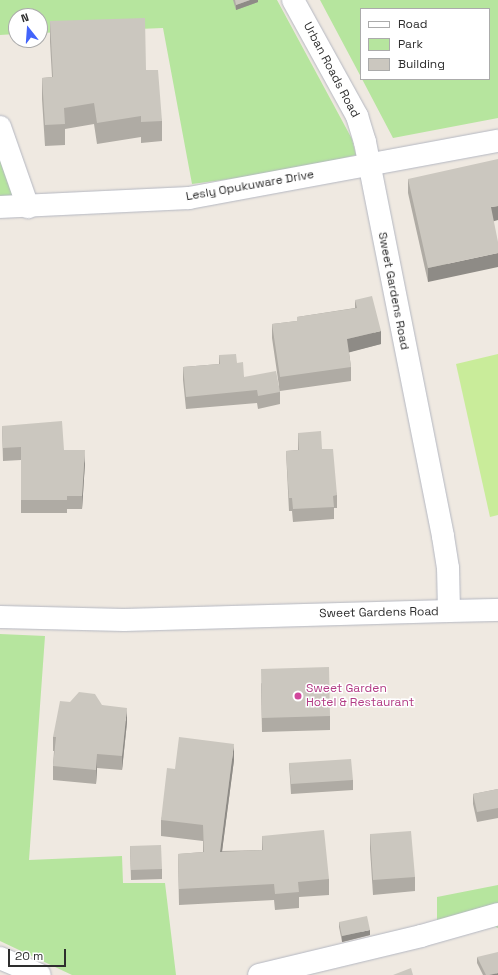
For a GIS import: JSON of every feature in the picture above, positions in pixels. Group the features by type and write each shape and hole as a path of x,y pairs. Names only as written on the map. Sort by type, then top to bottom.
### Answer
{"street":[{"name":"Urban Roads Road","path":"292,0 357,116 365,142 368,166"},
{"path":"0,127 28,207"},
{"name":"Lesly Opukuware Drive","path":"0,207 28,207 189,198 498,141"},
{"name":"Sweet Gardens Road","path":"0,616 124,620 449,611 448,568 443,536 368,166"},
{"path":"449,611 498,610"},
{"path":"259,975 414,938 498,914"},
{"path":"0,958 40,975"}],"green space":[{"path":"0,0 277,0 352,139 356,155 291,171 192,184 163,28 48,33 48,8 8,8 8,34 0,35"},
{"path":"320,0 498,0 498,118 393,138 363,80 490,80 490,8 360,8 360,75"},
{"path":"0,152 15,196 0,196"},
{"path":"498,354 498,515 490,517 456,364"},
{"path":"0,634 45,636 29,860 122,856 123,883 165,883 176,975 72,975 0,941"},
{"path":"498,885 498,928 491,925 437,931 437,897"}],"building":[{"path":"235,0 250,0 236,5"},
{"path":"145,18 146,70 158,70 162,121 141,122 141,116 97,123 94,103 64,108 65,124 45,125 42,78 53,77 50,21"},
{"path":"498,159 498,206 491,207 498,242 498,253 428,268 408,179"},
{"path":"372,296 381,331 347,339 351,367 280,377 272,324 297,321 297,317 357,308 355,300"},
{"path":"236,354 237,363 243,362 244,377 276,371 280,392 258,396 257,390 186,397 183,367 220,364 219,355"},
{"path":"62,421 64,450 85,450 82,496 67,496 67,500 21,500 21,447 3,448 2,426"},
{"path":"321,431 322,449 333,449 337,495 333,496 334,507 293,509 292,498 289,498 286,451 299,450 298,433"},
{"path":"329,667 330,716 262,718 261,669"},
{"path":"79,692 95,694 102,705 127,708 122,756 97,754 96,770 53,766 56,737 53,737 60,701 70,702"},
{"path":"179,737 234,744 220,852 263,850 262,836 324,830 329,879 298,882 299,892 275,894 274,884 179,889 178,854 204,852 203,825 161,820 167,768 175,769"},
{"path":"351,759 353,780 291,784 289,763"},
{"path":"498,789 498,808 477,812 473,794"},
{"path":"411,831 415,877 373,880 370,834"},
{"path":"161,845 162,869 131,870 130,846"},
{"path":"367,916 370,930 342,936 339,922"},
{"path":"498,952 498,973 486,975 477,957"},
{"path":"411,968 413,975 393,975"}],"place":[{"name":"Sweet Garden Hotel & Restaurant","path":"298,696"}]}
